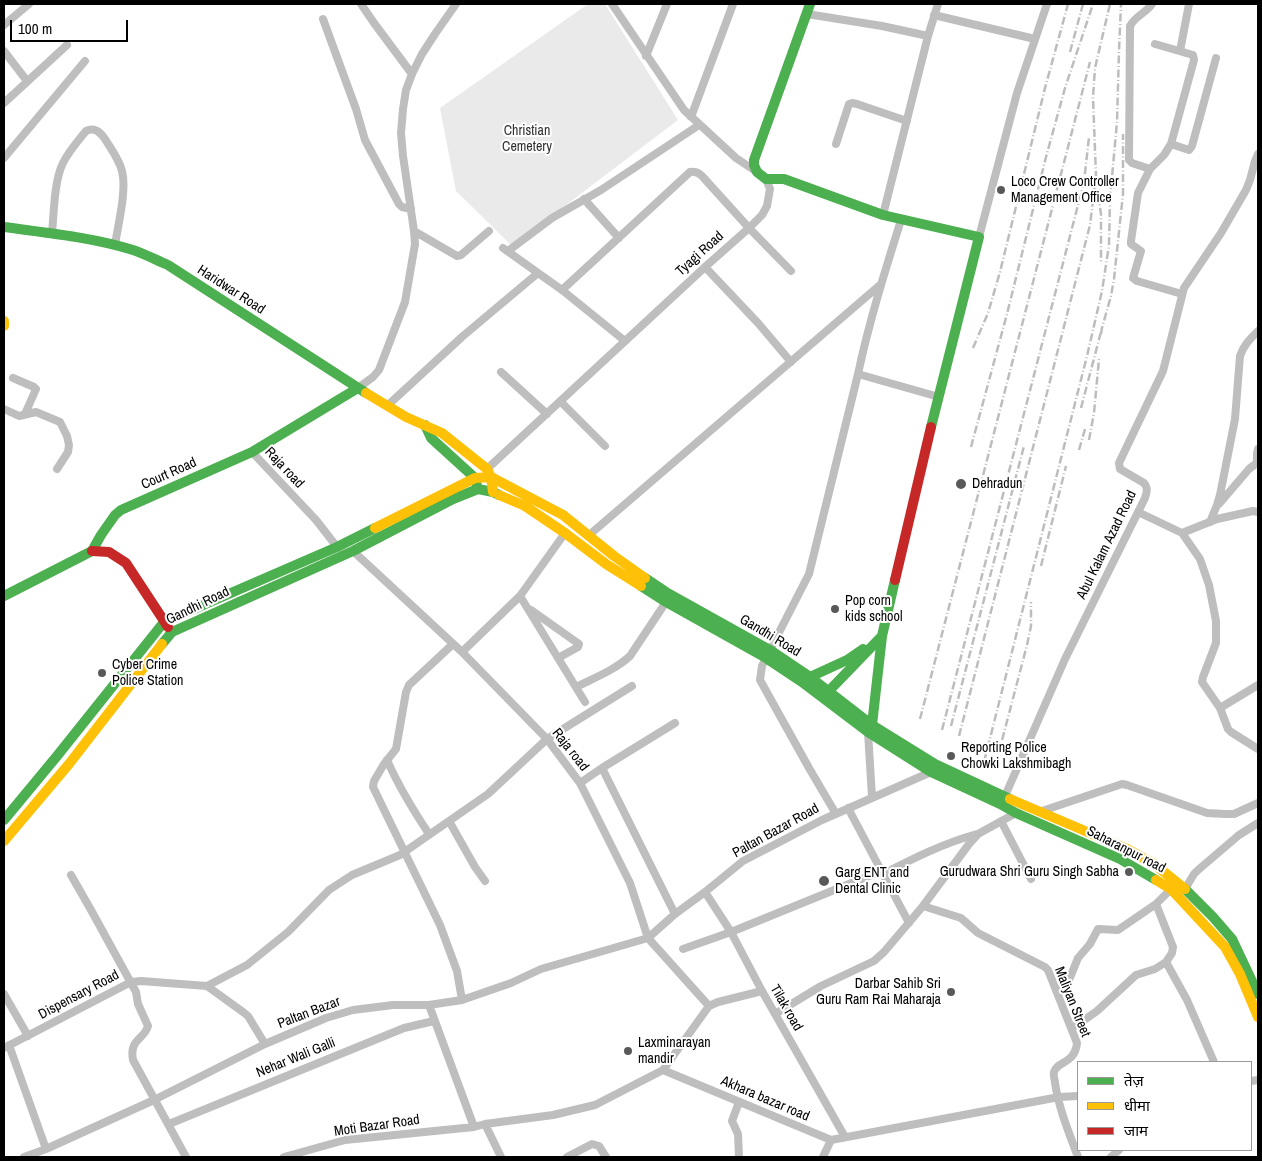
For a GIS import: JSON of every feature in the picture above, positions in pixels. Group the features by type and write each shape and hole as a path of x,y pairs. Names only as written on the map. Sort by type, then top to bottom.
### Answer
{"main road":[{"path":"809,9 754,160 757,172 766,179 784,179 794,182 900,220 979,237 922,464 882,636 870,728"},
{"name":"Haridwar Road","path":"4,227 52,233 115,245 168,265 387,406 406,417 442,432 489,473"},
{"path":"4,320 4,326"},
{"name":"Court Road","path":"92,551 115,515 121,510 252,452 358,388"},
{"path":"425,425 431,438 475,478 478,489"},
{"path":"475,478 489,473 493,492"},
{"name":"Gandhi Road","path":"489,473 563,515 614,556 666,592 768,654 802,682 825,695 931,772 1016,813 1037,816"},
{"name":"Gandhi Road","path":"5,815 57,756 164,622 337,546 475,478"},
{"name":"Gandhi Road","path":"4,841 69,764 172,632 353,550 453,499 478,489 493,492 525,506 606,564 666,602 810,677 825,695"},
{"path":"4,596 92,551 109,552 126,563 172,632"},
{"path":"810,677 848,660 882,636"},
{"path":"825,695 882,636"},
{"name":"Gandhi Road","path":"870,728 935,764 1005,796 1037,816"},
{"name":"Saharanpur road","path":"1037,816 1125,848 1154,864 1186,889 1232,939 1254,975 1258,994"},
{"name":"Saharanpur road","path":"1037,816 1120,859 1171,889 1225,947 1240,974 1258,1018"}],"street":[{"path":"4,25 30,4"},
{"path":"361,4 412,74"},
{"path":"358,388 379,370 405,302 415,244 401,133 406,90 422,54 456,4"},
{"path":"612,4 646,56 691,117 736,158 757,172"},
{"path":"646,56 667,4"},
{"path":"691,117 733,4"},
{"path":"883,215 928,36 938,4"},
{"path":"979,237 1017,93 1047,4"},
{"path":"1150,169 1132,163 1129,160 1130,26 1132,21 1146,12 1152,4"},
{"path":"1180,51 1189,4"},
{"path":"809,9 928,36"},
{"path":"934,15 1035,40"},
{"path":"322,19 354,103 365,140 399,204 402,207 411,209"},
{"path":"1155,44 1193,55 1194,60 1171,144 1164,155 1150,169 1136,201 1131,244 1141,251 1133,278 1182,294"},
{"path":"4,103 67,45"},
{"path":"4,52 27,81"},
{"path":"1171,144 1189,150 1192,146 1216,58"},
{"path":"4,158 85,61"},
{"path":"836,144 849,104 852,103 907,121"},
{"path":"625,341 562,290 506,250 552,218 601,190 699,125"},
{"path":"52,233 58,176 62,164 86,131 91,129 100,132 122,170 123,195 115,245"},
{"name":"Abul Kalam Azad Road","path":"1005,796 1065,659 1145,498 1147,486 1120,469 1119,463 1163,371 1182,294 1187,282 1228,221 1246,190 1258,154"},
{"path":"562,290 690,172 698,173 702,176 791,271"},
{"path":"1250,180 1258,175"},
{"name":"Tyagi Road","path":"489,473 560,401 762,215 767,206 770,189 766,179"},
{"path":"584,199 618,238"},
{"path":"836,814 808,768 760,680 762,666 809,574 865,343 900,220"},
{"path":"414,231 457,256 461,255 489,231"},
{"path":"705,267 758,323 791,362"},
{"path":"387,406 463,336 538,273"},
{"path":"588,536 738,405 880,285"},
{"path":"1210,522 1218,505 1233,433 1240,356 1246,343 1258,332"},
{"path":"501,372 547,414"},
{"path":"858,374 939,397"},
{"path":"13,378 34,387 36,390 25,414"},
{"path":"560,401 605,446"},
{"path":"4,409 19,416 36,412 60,422 69,445 68,452 57,469"},
{"path":"1218,505 1249,469 1258,462 1258,448"},
{"name":"Raja road","path":"252,452 316,520 337,546"},
{"path":"1182,533 1217,519 1253,511 1258,512"},
{"path":"1138,512 1182,533 1198,555 1209,585 1216,621 1216,643 1202,682 1220,708 1228,729 1258,749"},
{"path":"462,652 520,596 565,533"},
{"name":"Raja road","path":"353,550 462,652 547,739 580,783 630,883 648,938 709,1006"},
{"path":"520,596 585,702"},
{"path":"576,688 625,661 666,602"},
{"path":"528,608 579,644 578,647 558,658"},
{"path":"452,644 409,685 406,692 396,749 374,781 373,787 440,925 457,970 462,1000"},
{"path":"1220,708 1258,685"},
{"path":"265,1044 248,1016 207,986 248,966 288,932 329,890 352,875 400,855 488,794 547,739 632,686"},
{"path":"580,783 675,722"},
{"path":"870,728 872,797"},
{"path":"387,760 401,790 429,834"},
{"path":"602,768 675,914"},
{"name":"Paltan Bazar Road","path":"648,938 675,914 743,862 848,808 931,772"},
{"path":"1037,816 1122,784 1127,784 1207,813 1234,814 1258,803"},
{"path":"848,808 909,923"},
{"path":"683,949 882,872 960,838 978,834 1016,813"},
{"path":"449,821 485,881"},
{"path":"1002,821 1031,879"},
{"path":"1186,889 1198,870 1240,835 1258,823"},
{"path":"775,1014 821,986 874,961 923,906 978,834"},
{"path":"71,876 92,910 136,992 138,1004 148,1026 147,1030 134,1045 133,1060 186,1157"},
{"path":"1058,993 1067,985 1078,958 1090,944 1098,929 1118,930 1156,904 1171,889"},
{"name":"Tilak road","path":"705,892 731,932 762,991 845,1137"},
{"path":"1071,1028 1097,1011 1136,975 1155,969 1166,962 1172,953 1173,947 1156,904"},
{"name":"Maliyan Street","path":"923,906 961,918 978,933 1048,970 1077,1044 1077,1049 1071,1058 1054,1071 1057,1098"},
{"name":"Paltan Bazar","path":"24,1157 46,1149 154,1100 265,1044 326,1018 353,1010 393,1005 429,1005 462,1000 511,983 541,969 648,938"},
{"path":"1166,962 1187,1000 1214,1061"},
{"name":"Dispensary Road","path":"7,1047 131,982 141,980 207,986"},
{"path":"663,1070 709,1006 762,991"},
{"path":"4,994 28,1036"},
{"path":"429,1005 474,1127"},
{"name":"Nehar Wali Galli","path":"169,1124 404,1028 434,1022"},
{"path":"7,1047 46,1149"},
{"name":"Akhara bazar road","path":"663,1070 831,1140"},
{"name":"Moti Bazar Road","path":"284,1157 345,1140 474,1127 553,1116 595,1105 663,1070"},
{"path":"823,1157 831,1140 1057,1098 1077,1096"},
{"path":"1057,1098 1078,1157"},
{"path":"738,1157 738,1134 732,1121 739,1102"},
{"path":"485,1124 501,1157"},
{"path":"567,1157 592,1144 599,1146 606,1157"}],"green space":[{"name":"Christian Cemetery","path":"588,4 605,4 678,120 512,246 456,191 440,108"}],"railway":[{"path":"973,348 988,313 1000,272 1045,88 1068,4"},
{"path":"1070,52 1083,4"},
{"path":"971,447 1065,88 1093,4"},
{"path":"959,736 1090,225 1096,176 1093,97 1095,68 1110,4"},
{"path":"984,762 1102,291 1109,245 1110,199 1117,122 1121,4"},
{"path":"920,719 1090,62"},
{"path":"1101,334 1114,279 1123,194 1123,134"},
{"path":"942,730 1084,182 1089,137"},
{"path":"1098,194 1101,214 1101,263"},
{"path":"1081,408 1102,328"},
{"path":"1089,440 1094,413 1099,359"},
{"path":"1079,450 1085,429"},
{"path":"951,726 1024,446"},
{"path":"1041,566 1066,466"},
{"path":"995,767 1027,645 1031,626 1031,602"}],"traffic: fast":[{"path":"810,4 754,160 757,172 766,179 784,179 883,215 979,237 931,427"},
{"path":"4,227 101,242 133,250 168,265 366,393"},
{"path":"4,596 92,551 115,515 121,510 252,452 358,388"},
{"path":"425,425 431,438 475,478 477,486"},
{"path":"162,644 172,632 353,551 453,499 478,489 499,495"},
{"path":"4,820 164,622 337,547 375,528"},
{"path":"645,578 666,592 770,650 810,677 872,725 935,764 1010,799"},
{"path":"872,725 882,636 895,580"},
{"path":"641,586 766,658 802,682 868,732 931,772 1016,813 1120,859 1156,880"},
{"path":"824,696 882,636"},
{"path":"810,677 847,660 863,649"},
{"path":"1185,889 1232,939 1258,994"}],"traffic: slow":[{"path":"4,321 4,326"},
{"path":"366,393 406,417 442,433 487,469 491,477 493,492"},
{"path":"375,528 475,478 491,477 563,515 645,578"},
{"path":"499,495 525,506 606,564 641,586"},
{"path":"4,841 69,764 162,644"},
{"path":"1010,799 1125,848 1154,864 1185,889"},
{"path":"1156,880 1171,889 1225,947 1240,974 1258,1017"}],"traffic: jam":[{"path":"895,580 931,427"},
{"path":"92,551 109,552 126,563 168,627"}],"place":[{"name":"Loco Crew Controller Management Office","path":"1001,190"},
{"name":"Dehradun","path":"961,484"},
{"name":"Pop corn kids school","path":"835,609"},
{"name":"Cyber Crime Police Station","path":"102,673"},
{"name":"Reporting Police Chowki Lakshmibagh","path":"951,756"},
{"name":"Gurudwara Shri Guru Singh Sabha","path":"1129,872"},
{"name":"Garg ENT and Dental Clinic","path":"824,881"},
{"name":"Darbar Sahib Sri Guru Ram Rai Maharaja","path":"951,992"},
{"name":"Laxminarayan mandir","path":"628,1051"}]}
